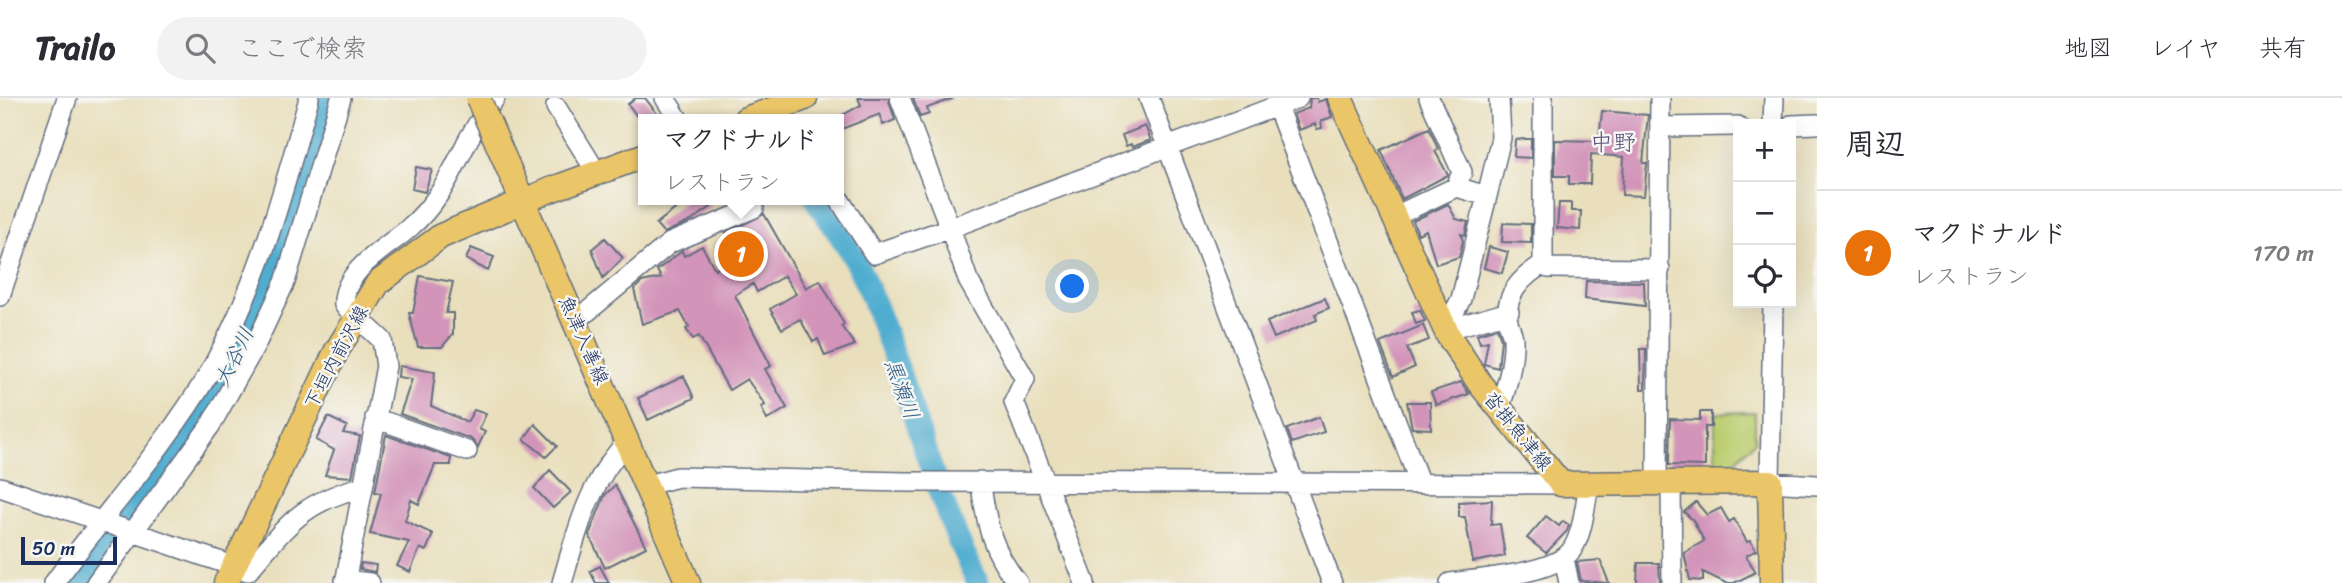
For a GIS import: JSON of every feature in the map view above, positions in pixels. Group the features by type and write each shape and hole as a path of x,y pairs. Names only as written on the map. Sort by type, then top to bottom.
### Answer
{"main road":[{"name":"魚津入善線","path":"478,98 648,485 688,583"},
{"name":"沓掛魚津線","path":"1340,98 1446,330 1499,409 1561,484 1770,482"},
{"path":"767,114 793,108"},
{"name":"下垣内前沢線","path":"229,575 356,315 378,283 413,254 441,236 638,158"},
{"path":"1770,482 1772,583"}],"street":[{"path":"0,296 67,98"},
{"path":"54,583 104,521 185,410 235,322 251,284 309,98"},
{"path":"96,583 209,426 237,382 285,282 341,98"},
{"path":"370,583 345,581 386,366 382,340 344,305 344,294 352,278 410,227 437,199 450,180 466,142 495,98"},
{"path":"665,98 675,114"},
{"path":"900,98 968,280 1025,379 1014,402 1085,583"},
{"path":"1149,98 1332,583"},
{"path":"843,205 874,254 1298,98"},
{"path":"1429,98 1460,165 1462,172 1456,187"},
{"path":"1446,330 1461,299 1501,138 1499,98"},
{"path":"1543,98 1543,264"},
{"path":"1660,98 1664,484 1672,583"},
{"path":"1773,119 1774,98"},
{"path":"1278,106 1420,484"},
{"path":"556,107 597,173"},
{"path":"1796,125 1817,124"},
{"path":"1660,127 1733,125"},
{"path":"1393,217 1456,187 1487,196"},
{"path":"576,321 670,243 754,208"},
{"path":"1543,264 1549,268 1660,270"},
{"path":"1499,409 1506,390 1513,337 1509,312 1511,295 1524,275 1543,264"},
{"path":"1773,308 1770,482 1817,485"},
{"path":"1446,330 1509,312"},
{"path":"375,418 467,451"},
{"path":"562,583 583,509 617,453 628,441"},
{"path":"648,485 678,477 906,482 1295,481 1561,484"},
{"path":"971,481 988,534 1001,563 1018,583"},
{"path":"1450,583 1532,570 1564,558 1573,548 1589,485"},
{"path":"0,487 131,531 229,575 248,571 295,517 327,496 361,487"},
{"path":"1564,558 1569,583"}],"green space":[{"path":"1755,412 1755,441 1730,467 1715,468 1715,413"}],"building":[{"path":"636,98 645,98 657,114 638,114 638,118 628,104"},
{"path":"858,98 888,98 895,120 883,125 880,114 844,128 844,114 861,105"},
{"path":"913,98 952,99 927,108 929,114 920,117"},
{"path":"1310,98 1317,98 1318,102 1326,99 1332,117 1321,121 1322,128 1317,129 1315,124 1299,130 1293,114 1309,108"},
{"path":"1602,111 1648,115 1643,163 1647,163 1644,196 1622,195 1624,157 1591,154 1590,184 1569,184 1569,176 1555,176 1555,140 1599,141"},
{"path":"1145,126 1151,140 1132,147 1131,144 1126,146 1122,135"},
{"path":"1429,128 1438,149 1435,151 1448,175 1402,199 1381,150"},
{"path":"1531,139 1531,158 1514,157 1515,140"},
{"path":"416,167 432,170 425,192 412,189"},
{"path":"1559,203 1571,203 1571,211 1581,211 1580,230 1557,228"},
{"path":"1448,204 1456,219 1468,222 1465,235 1461,234 1463,241 1459,257 1436,264 1426,230 1418,234 1413,221"},
{"path":"681,205 711,207 691,221 664,233 656,224"},
{"path":"764,214 806,288 820,280 844,324 841,326 855,345 825,356 818,339 813,342 800,319 782,329 770,309 796,294 784,276 757,292 753,284 735,295 771,366 765,369 787,408 767,420 761,407 765,405 747,379 729,390 699,336 693,339 686,329 689,327 680,311 642,324 634,289 642,282 661,278 657,270 682,251 684,256 702,246 715,269 738,256 726,233"},
{"path":"1503,223 1531,224 1531,243 1502,242"},
{"path":"605,238 623,258 603,278 592,249"},
{"path":"1489,247 1508,252 1502,273 1484,268"},
{"path":"471,248 494,257 488,271 466,259"},
{"path":"420,276 453,282 446,313 453,313 453,334 442,347 418,347 409,313 413,313"},
{"path":"1586,281 1644,282 1645,306 1585,299"},
{"path":"1325,298 1329,308 1315,314 1317,320 1274,338 1267,322"},
{"path":"1420,310 1425,321 1416,324 1412,312"},
{"path":"1423,325 1429,340 1407,348 1415,367 1393,377 1380,343"},
{"path":"1497,328 1501,339 1498,368 1484,364 1488,341 1480,343 1477,334"},
{"path":"1640,349 1646,349 1645,389 1641,389"},
{"path":"399,366 435,372 431,406 467,422 474,410 486,414 479,429 485,432 478,447 471,439 400,414 412,379 398,377"},
{"path":"684,376 694,398 648,420 638,398"},
{"path":"1461,382 1469,394 1436,405 1431,392"},
{"path":"1407,402 1430,402 1431,429 1412,428"},
{"path":"1700,412 1711,412 1711,427 1705,427 1705,466 1669,465 1670,419 1700,420"},
{"path":"328,417 347,426 343,433 360,436 352,477 325,475 334,450 316,440"},
{"path":"1319,417 1324,432 1292,443 1287,429"},
{"path":"535,424 557,446 546,457 524,439"},
{"path":"386,435 451,458 451,465 435,465 419,504 411,500 405,521 433,534 426,551 420,548 410,572 397,566 409,542 370,534 381,493 375,492"},
{"path":"550,470 571,492 553,508 534,488"},
{"path":"615,485 646,547 605,568 589,535 605,495"},
{"path":"1492,500 1491,525 1500,524 1505,556 1473,562 1465,517 1459,517 1459,502"},
{"path":"1696,502 1707,515 1721,508 1729,522 1734,519 1747,542 1750,541 1756,550 1746,556 1756,572 1734,583 1726,583 1703,572 1703,581 1690,580 1684,553 1704,541 1693,520 1684,512"},
{"path":"1546,516 1559,526 1563,521 1569,525 1567,531 1546,553 1527,538"},
{"path":"1600,560 1609,583 1581,581 1577,562"},
{"path":"361,563 376,565 375,572 360,569"},
{"path":"1638,563 1659,563 1660,583 1637,583"},
{"path":"600,566 609,583 596,583 590,571"}],"waterway":[{"name":"大谷川","path":"78,583 181,448 219,391 252,320 327,98"},
{"name":"黒瀬川","path":"819,205 855,259 876,307 930,466 960,545 978,583"}],"place":[{"name":"マクドナルド","path":"741,254"}],"district":[{"name":"中野","path":"1613,142"}]}
